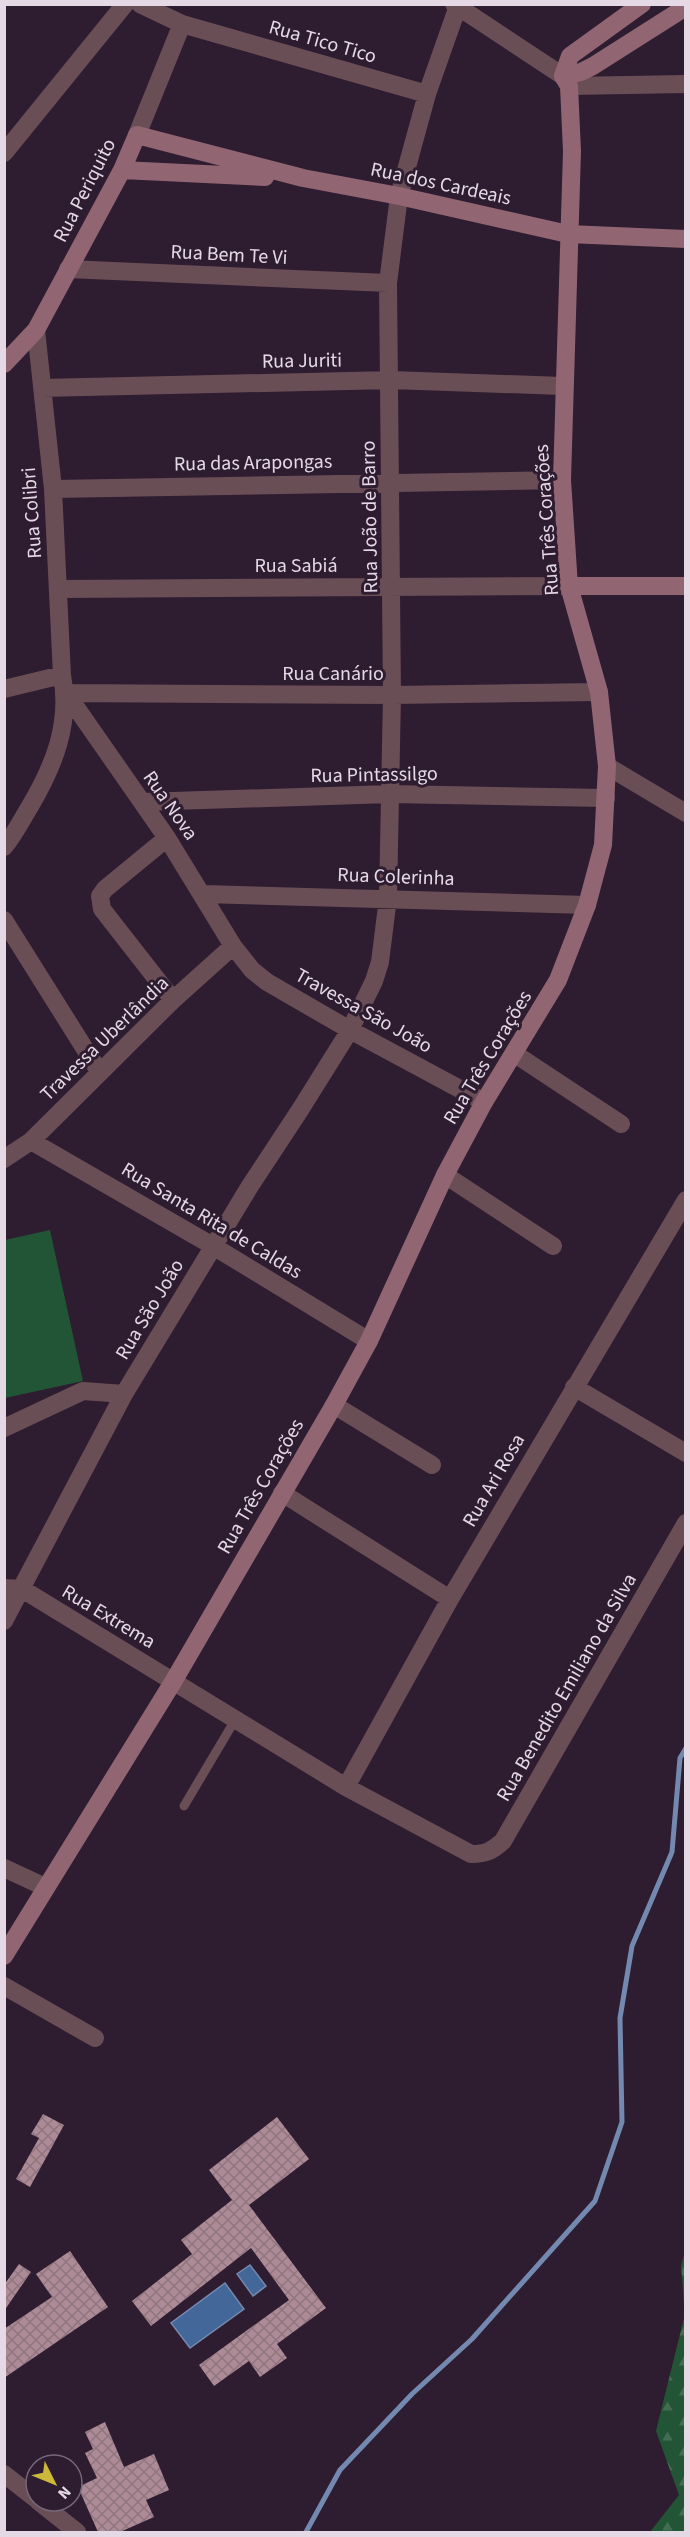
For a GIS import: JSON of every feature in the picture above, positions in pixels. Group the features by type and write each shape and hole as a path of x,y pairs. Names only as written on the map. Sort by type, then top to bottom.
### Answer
{"street":[{"path":"4,153 125,4"},
{"name":"Rua Tico Tico","path":"140,4 182,24 427,94"},
{"path":"566,81 570,56 642,4"},
{"path":"456,5 566,81 686,84"},
{"name":"Rua João de Barro","path":"350,1030 374,981 380,962 388,898 392,587 388,283 399,196 427,94 456,5"},
{"path":"566,81 686,7"},
{"name":"Rua Periquito","path":"4,364 36,330 122,170 182,24"},
{"name":"Rua Três Corações","path":"4,1956 173,1682 334,1405 369,1341 446,1175 484,1102 558,980 587,905 603,845 607,766 599,692 569,586 562,480 563,386 572,151 566,81"},
{"name":"Rua dos Cardeais","path":"137,135 303,178 399,196 568,234 686,239"},
{"name":"Rua dos Cardeais","path":"122,170 303,178"},
{"name":"Rua Bem Te Vi","path":"68,269 388,283"},
{"name":"Rua Colibri","path":"36,330 52,489 66,693"},
{"name":"Rua Juriti","path":"42,388 391,380 563,386"},
{"name":"Rua das Arapongas","path":"52,489 562,480"},
{"path":"569,586 686,586"},
{"name":"Rua Sabiá","path":"59,589 569,586"},
{"path":"4,689 63,675"},
{"name":"Rua Canário","path":"66,693 392,695 599,692"},
{"path":"4,848 46,779 57,753 63,729 66,693"},
{"name":"Rua Nova","path":"66,693 167,838 233,946"},
{"path":"607,766 686,813"},
{"name":"Rua Pintassilgo","path":"142,802 390,794 606,798"},
{"path":"167,838 105,890 100,902 102,909 173,1000"},
{"name":"Rua Colerinha","path":"203,894 587,905"},
{"path":"4,920 100,1073"},
{"name":"Travessa Uberlândia","path":"4,1159 31,1141 173,1000 233,946"},
{"name":"Travessa São João","path":"233,946 252,970 267,982 350,1030 484,1102"},
{"name":"Rua São João","path":"4,1621 13,1589 124,1394 213,1246 350,1030"},
{"path":"515,1054 621,1124"},
{"name":"Rua Santa Rita de Caldas","path":"31,1141 213,1246 369,1341"},
{"path":"446,1175 553,1246"},
{"name":"Rua Ari Rosa","path":"345,1787 450,1599 686,1200"},
{"path":"574,1387 686,1453"},
{"path":"4,1428 83,1391 124,1394"},
{"path":"334,1405 432,1466"},
{"path":"282,1493 450,1599"},
{"name":"Rua Benedito Emiliano da Silva","path":"471,1854 484,1854 492,1851 503,1841 686,1523"},
{"name":"Rua Extrema","path":"13,1589 173,1682 345,1787 471,1854"},
{"path":"4,1868 45,1887"},
{"path":"4,1986 95,2038"},
{"path":"4,2474 24,2490"},
{"path":"53,2513 77,2532"}],"lane":[{"path":"184,1806 235,1719"}],"green space":[{"path":"50,1230 83,1381 5,1398 5,1240"},
{"path":"685,2251 685,2314 681,2266"},
{"path":"685,2314 685,2532 650,2532 679,2495 656,2431"}],"water":[{"path":"250,2265 266,2286 253,2296 237,2274"},
{"path":"225,2283 244,2309 190,2348 171,2323"}],"building":[{"path":"43,2114 64,2125 30,2187 16,2179 39,2138 31,2134"},
{"path":"277,2117 309,2159 249,2205 326,2308 277,2344 287,2358 260,2377 249,2361 214,2386 199,2365 289,2300 251,2248 151,2326 132,2301 192,2254 181,2240 232,2200 209,2170"},
{"path":"70,2251 108,2307 4,2378 4,2329 52,2297 36,2274"},
{"path":"19,2264 31,2272 4,2311 4,2285"},
{"path":"105,2422 124,2467 154,2454 169,2490 146,2500 154,2517 120,2532 98,2532 84,2500 84,2484 97,2478 85,2453 93,2449 85,2432"}],"waterway":[{"path":"306,2532 340,2470 412,2394 472,2339 595,2201 622,2122 620,2018 632,1946 672,1852 680,1758 686,1748"}]}
